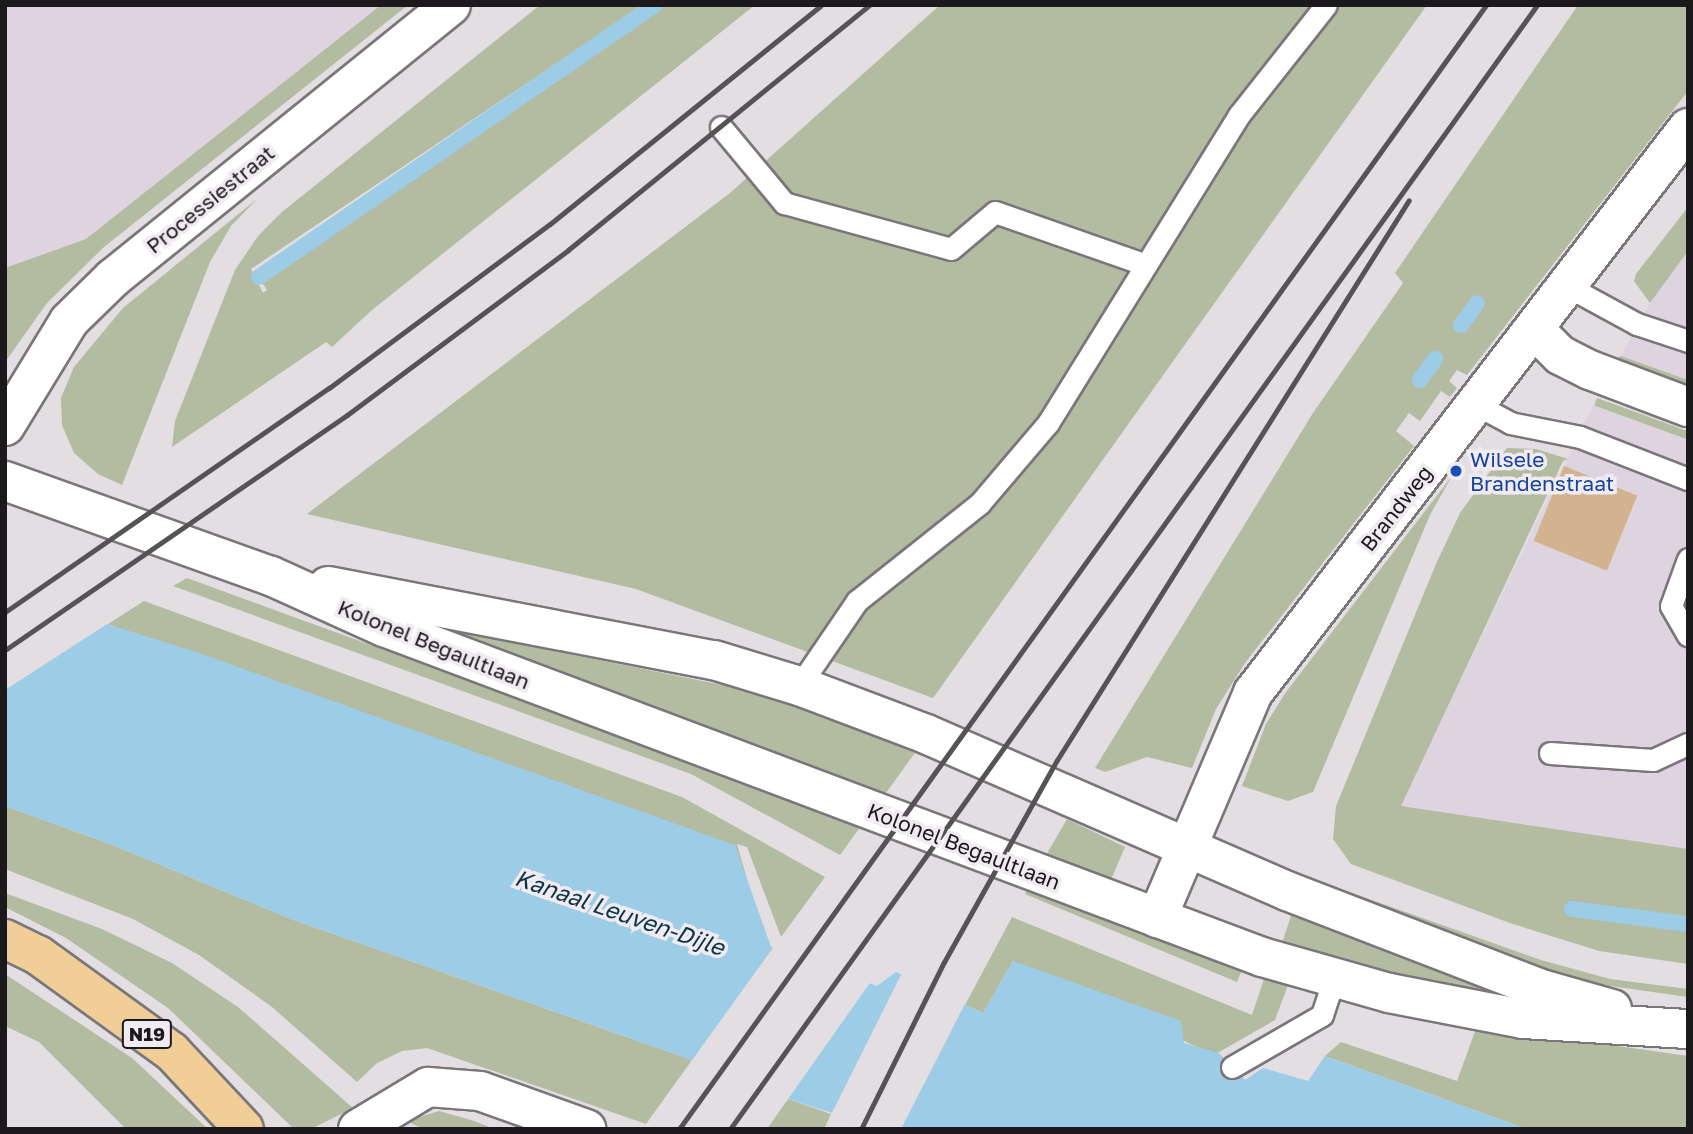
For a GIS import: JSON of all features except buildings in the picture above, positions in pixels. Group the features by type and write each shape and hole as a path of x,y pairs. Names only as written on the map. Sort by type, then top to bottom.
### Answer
{"main road":[{"name":"N19","path":"5,939 38,955 172,1052 243,1129"}],"street":[{"name":"Processiestraat","path":"5,426 69,321 113,278 451,5"},
{"name":"Brandweg","path":"1157,918 1253,693 1688,128"},
{"path":"1534,329 1560,355 1590,370 1688,407"},
{"name":"Kolonel Begaultlaan","path":"5,481 271,576 384,627 1262,957 1334,977 1523,1019 1684,1028"},
{"name":"Kolonel Begaultlaan","path":"271,576 714,660 799,686 926,734 1287,891 1538,988 1684,1028"},
{"path":"358,1129 428,1087 480,1091 586,1129"}],"lane":[{"path":"799,686 857,601 980,503 1048,423 1239,115 1326,5"},
{"path":"721,127 784,203 951,249 995,212 1146,265"},
{"path":"1567,286 1637,324 1688,341"},
{"path":"1475,404 1510,423 1580,437 1688,479"},
{"path":"1688,559 1671,606 1688,636"},
{"path":"1550,753 1653,760 1688,744"},
{"path":"1232,1067 1322,1015 1334,977"}],"shaded area":[{"path":"5,5 381,5 86,239 5,268"},
{"path":"1688,251 1688,380 1621,356 1655,294"},
{"path":"1593,405 1688,440 1688,849 1400,806"}],"green space":[{"path":"381,5 408,5 104,247 47,303 5,362 5,268 86,239"},
{"path":"540,5 643,5 251,269 263,293 267,290 261,281 661,5 755,5 372,310 332,347 326,342 172,447 175,421 235,270 258,236 282,212"},
{"path":"940,5 1427,5 933,698 636,589 307,514 730,193"},
{"path":"1578,5 1688,5 1688,91 1467,375 1457,370 1449,381 1457,388 1450,397 1441,391 1420,421 1409,413 1396,431 1414,446 1245,663 1216,709 1192,768 1147,757 1105,772 1095,768 1313,413 1403,283 1395,273"},
{"path":"257,199 231,226 210,262 122,485 98,474 74,453 62,425 61,398 74,367 123,308"},
{"path":"1688,207 1688,251 1650,303 1634,281 1636,274"},
{"path":"1621,356 1688,380 1688,397 1614,360"},
{"path":"1597,398 1688,431 1685,439 1594,406"},
{"path":"1507,448 1536,449 1568,459 1563,461 1401,806 1688,849 1688,964 1599,951 1510,923 1351,864 1333,839 1336,806 1436,564 1460,513"},
{"path":"1452,476 1430,515 1313,792 1288,801 1242,786 1266,724 1286,692"},
{"path":"187,578 861,826 840,855 691,774 173,586"},
{"path":"144,601 682,797 825,877 781,937 747,847 737,844 747,879 108,624"},
{"path":"385,610 520,644 752,691 917,750 883,797"},
{"path":"5,806 110,844 291,919 692,1060 646,1124 427,1048 402,1051 377,1063 357,1082 272,1007 199,955 133,919 5,869"},
{"path":"1067,819 1125,847 1110,882 1045,857"},
{"path":"1307,877 1541,960 1610,979 1688,989 1688,997 1590,983 1527,965 1305,881"},
{"path":"1028,888 1242,970 1237,982 1025,894"},
{"path":"5,893 102,929 172,963 238,1007 353,1108 311,1129 294,1129 168,1008 66,938 5,907"},
{"path":"1292,913 1515,997 1514,1001 1281,946"},
{"path":"1012,917 1252,1015 1264,979 1288,985 1275,1020 1214,1055 1013,961 983,1013 965,1005"},
{"path":"5,974 132,1058 208,1129 126,1129 39,1042 5,1026"},
{"path":"1477,1026 1688,1056 1688,1129 1527,1129 1325,1056 1341,1042 1457,1081"},
{"path":"788,1099 831,1114 825,1127 767,1129"},
{"path":"439,1111 495,1129 423,1129 407,1121"}],"water":[{"name":"Kanaal Leuven-Dijle","path":"5,592 196,652 735,845 771,947 877,986 896,972 983,1013 1013,961 1181,1021 1184,1043 1219,1053 1245,1080 1263,1068 1308,1081 1325,1056 1527,1129 883,1129 788,1099 692,1060 291,919 110,844 5,806"}],"pier":[{"path":"6,589 112,621 5,690"},
{"path":"775,945 872,980 786,1102 690,1063"},
{"path":"903,971 966,1002 901,1129 870,1129 830,1117"}],"waterway":[{"path":"259,277 655,5"},
{"path":"1461,325 1477,303"},
{"path":"1420,380 1435,359"},
{"path":"1572,909 1688,924"}],"railway":[{"path":"5,612 329,388 550,224 821,5"},
{"path":"5,650 347,415 568,250 870,5"},
{"path":"679,1129 1486,5"},
{"path":"730,1129 1537,5"},
{"path":"861,1129 944,962 1057,760 1409,200"}],"place":[{"name":"Wilsele Brandenstraat","path":"1456,471"}]}
